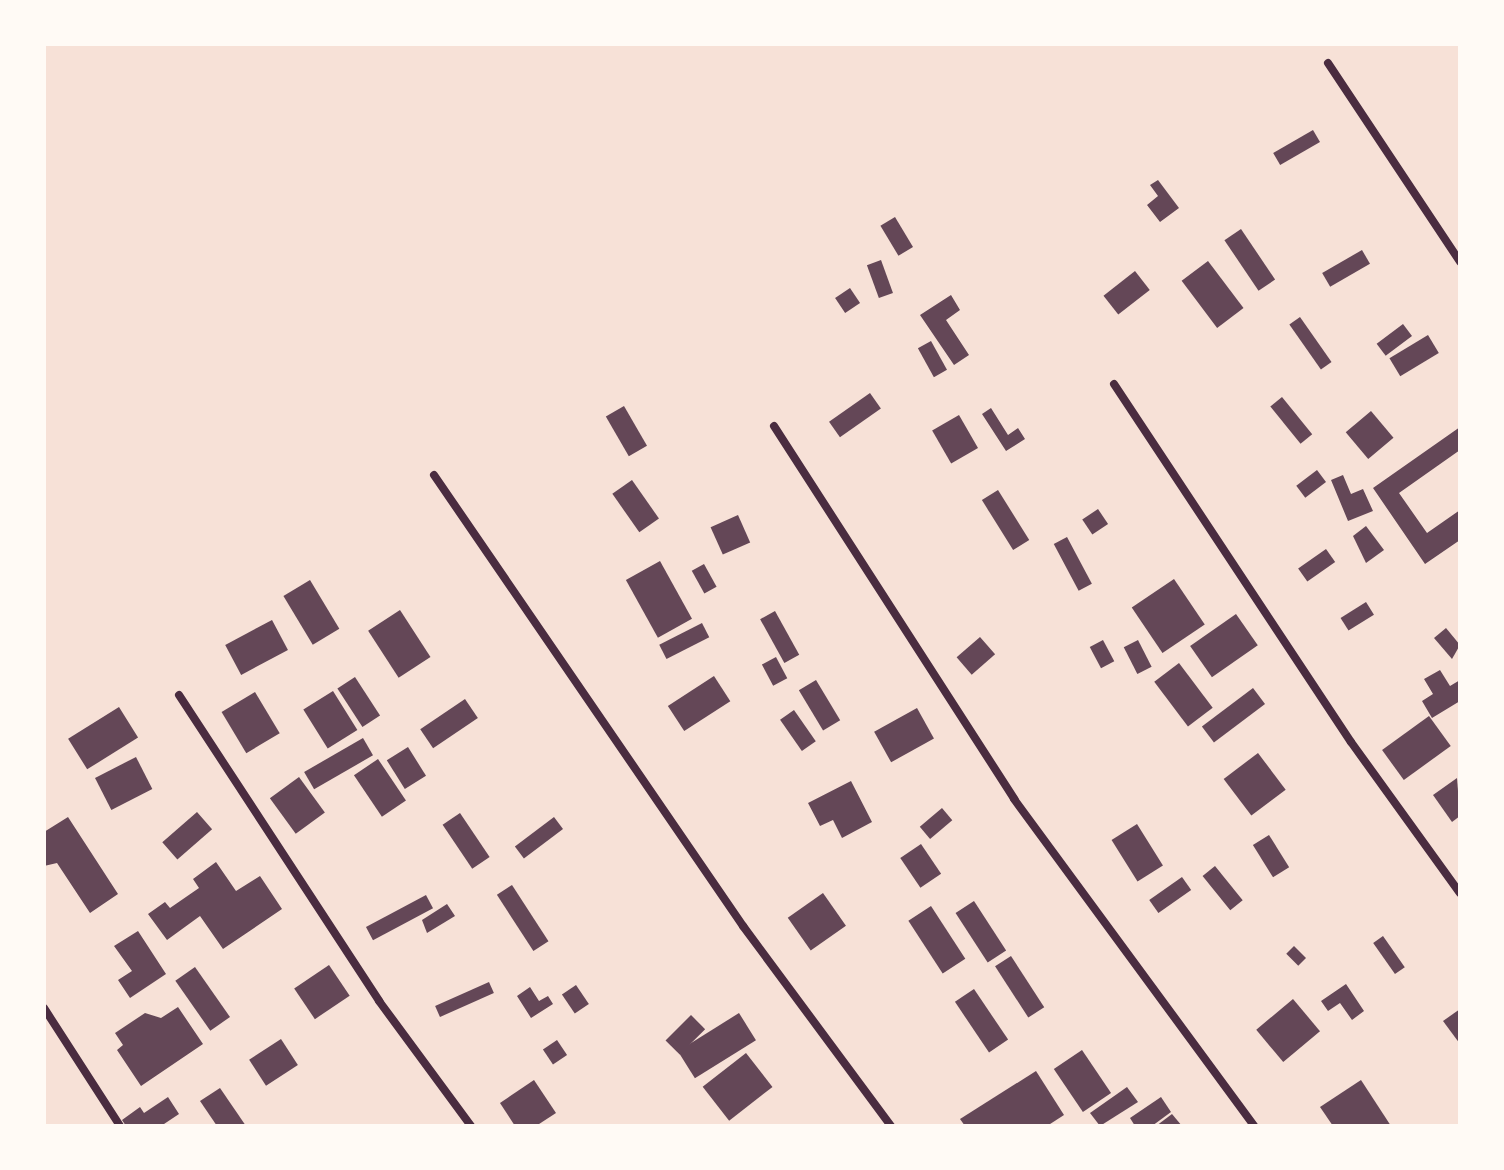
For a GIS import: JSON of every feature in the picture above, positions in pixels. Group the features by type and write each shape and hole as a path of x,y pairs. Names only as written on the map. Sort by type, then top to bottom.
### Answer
{"street":[{"path":"1328,63 1460,262"},
{"path":"1114,384 1351,742 1460,893"},
{"path":"774,426 1014,799 1254,1126"},
{"path":"434,475 743,926 891,1126"},
{"path":"179,695 370,988 471,1126"},
{"path":"44,1008 120,1126"}],"building":[{"path":"1313,130 1320,142 1280,165 1273,153"},
{"path":"1158,180 1179,208 1160,222 1147,205 1158,196 1150,185"},
{"path":"895,217 913,247 898,256 880,226"},
{"path":"1241,229 1275,280 1259,291 1224,240"},
{"path":"1362,250 1370,264 1330,287 1322,273"},
{"path":"881,260 893,293 879,298 867,265"},
{"path":"1208,261 1244,308 1217,328 1182,281"},
{"path":"1135,271 1150,290 1118,315 1103,296"},
{"path":"850,288 860,303 845,313 835,298"},
{"path":"951,295 960,310 946,320 969,355 954,365 920,315"},
{"path":"1300,317 1332,362 1321,370 1289,324"},
{"path":"1403,324 1412,336 1386,356 1377,344"},
{"path":"1428,335 1439,353 1400,376 1389,358"},
{"path":"931,341 947,370 934,377 918,348"},
{"path":"870,393 881,409 840,437 829,422"},
{"path":"1282,397 1312,434 1301,444 1270,406"},
{"path":"624,406 647,446 629,456 606,416"},
{"path":"991,408 1008,435 1018,428 1025,439 1006,451 982,414"},
{"path":"1371,411 1393,438 1368,459 1346,432"},
{"path":"959,415 978,448 951,463 932,430"},
{"path":"1460,427 1460,450 1399,493 1427,533 1460,510 1460,540 1425,564 1373,488"},
{"path":"1317,470 1326,482 1305,498 1296,486"},
{"path":"1343,475 1351,494 1363,489 1373,511 1348,521 1331,480"},
{"path":"632,480 659,519 639,532 612,494"},
{"path":"998,490 1029,540 1013,550 982,500"},
{"path":"1098,509 1108,524 1092,535 1082,520"},
{"path":"738,515 750,542 723,555 711,527"},
{"path":"1366,526 1384,550 1366,563 1353,536"},
{"path":"1067,537 1092,584 1079,591 1054,544"},
{"path":"1326,549 1335,562 1307,582 1298,569"},
{"path":"660,561 692,619 658,638 626,580"},
{"path":"704,564 717,587 704,594 692,571"},
{"path":"1174,579 1205,625 1162,653 1132,608"},
{"path":"310,580 339,629 313,645 283,596"},
{"path":"1366,602 1374,615 1349,631 1341,618"},
{"path":"400,610 430,657 399,678 368,631"},
{"path":"775,611 799,655 784,663 760,619"},
{"path":"1236,614 1258,645 1212,677 1190,646"},
{"path":"272,620 288,650 241,675 225,645"},
{"path":"702,623 709,637 666,659 659,645"},
{"path":"1446,628 1460,645 1452,659 1434,638"},
{"path":"980,637 995,654 972,675 957,657"},
{"path":"1103,640 1114,661 1101,668 1090,647"},
{"path":"1138,640 1152,667 1137,674 1124,647"},
{"path":"776,657 787,678 773,686 762,665"},
{"path":"1179,663 1213,708 1188,726 1154,682"},
{"path":"1440,670 1450,686 1460,680 1460,701 1432,718 1422,701 1433,694 1424,679"},
{"path":"714,676 730,701 684,731 668,706"},
{"path":"355,677 380,716 362,727 337,688"},
{"path":"816,680 840,720 823,731 799,690"},
{"path":"1253,688 1265,704 1214,742 1202,727"},
{"path":"333,691 357,730 328,749 303,710"},
{"path":"255,692 280,733 246,753 222,712"},
{"path":"465,699 478,718 433,748 420,729"},
{"path":"119,707 138,738 87,769 68,739"},
{"path":"917,708 934,739 891,762 874,732"},
{"path":"794,710 816,741 802,751 780,720"},
{"path":"1429,716 1451,746 1404,780 1382,750"},
{"path":"363,738 373,755 314,789 304,772"},
{"path":"408,747 426,776 405,789 387,760"},
{"path":"1258,753 1286,790 1251,816 1224,779"},
{"path":"136,757 152,789 111,810 95,778"},
{"path":"378,759 406,800 382,817 354,775"},
{"path":"299,777 325,813 296,834 270,798"},
{"path":"1457,778 1460,816 1452,822 1433,795"},
{"path":"851,781 872,822 842,838 833,820 820,826 808,803"},
{"path":"942,808 952,820 930,839 920,827"},
{"path":"197,812 212,829 177,860 162,842"},
{"path":"460,813 490,857 472,869 443,825"},
{"path":"68,817 118,894 90,913 57,863 44,866 44,832"},
{"path":"554,817 563,829 524,858 515,846"},
{"path":"1137,824 1163,866 1138,881 1112,840"},
{"path":"1269,835 1289,867 1273,877 1253,845"},
{"path":"921,844 941,874 920,888 900,858"},
{"path":"216,862 236,891 260,876 282,909 223,949 200,916 167,940 148,914 165,902 170,908 199,888 193,879"},
{"path":"1215,866 1243,900 1230,910 1203,876"},
{"path":"1182,877 1191,890 1158,913 1149,900"},
{"path":"512,885 548,941 533,951 497,895"},
{"path":"823,893 846,926 811,950 788,918"},
{"path":"426,895 433,908 373,940 366,927"},
{"path":"974,901 1006,950 988,962 956,913"},
{"path":"447,904 455,916 427,933 422,920"},
{"path":"931,906 965,959 943,974 908,921"},
{"path":"138,931 166,974 130,998 118,980 132,971 114,946"},
{"path":"1383,936 1405,967 1395,974 1373,943"},
{"path":"1294,946 1306,958 1298,966 1286,954"},
{"path":"1011,956 1044,1007 1028,1018 995,966"},
{"path":"329,965 350,996 315,1019 294,988"},
{"path":"195,967 230,1017 210,1031 175,981"},
{"path":"489,982 494,993 440,1017 435,1006"},
{"path":"1346,984 1364,1011 1352,1020 1340,1003 1328,1011 1321,1001"},
{"path":"576,985 589,1004 575,1014 562,995"},
{"path":"530,987 539,1001 548,996 553,1004 531,1018 517,996"},
{"path":"974,989 1008,1040 989,1052 955,1002"},
{"path":"1293,999 1320,1031 1283,1062 1256,1030"},
{"path":"178,1007 203,1044 141,1086 117,1050 123,1045 115,1033 145,1013 161,1018"},
{"path":"1460,1009 1460,1044 1443,1021"},
{"path":"739,1013 756,1040 695,1078 678,1051"},
{"path":"691,1015 705,1029 680,1055 666,1040"},
{"path":"281,1039 298,1065 266,1086 249,1060"},
{"path":"557,1040 567,1055 553,1064 543,1050"},
{"path":"1082,1050 1111,1093 1083,1112 1054,1069"},
{"path":"746,1053 772,1087 729,1121 703,1087"},
{"path":"1036,1071 1064,1115 1047,1126 965,1126 960,1119"},
{"path":"534,1080 556,1113 536,1126 515,1126 500,1103"},
{"path":"1361,1080 1391,1126 1333,1126 1320,1107"},
{"path":"1127,1087 1138,1102 1100,1126 1090,1113"},
{"path":"220,1088 246,1126 217,1126 200,1101"},
{"path":"168,1097 179,1114 161,1126 126,1126 122,1120 140,1107 144,1113"},
{"path":"1161,1097 1171,1112 1152,1126 1135,1126 1130,1118"},
{"path":"1172,1114 1182,1126 1156,1126"}]}
